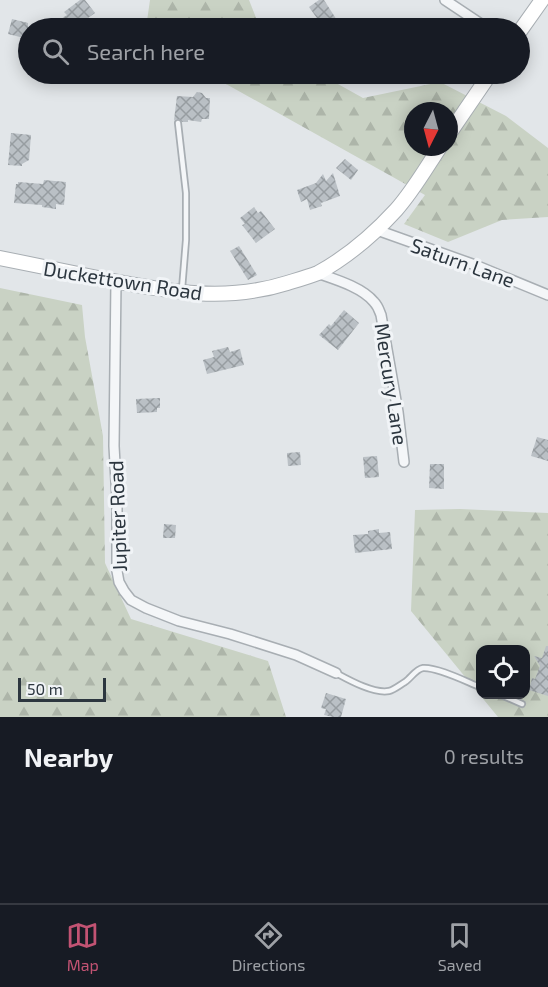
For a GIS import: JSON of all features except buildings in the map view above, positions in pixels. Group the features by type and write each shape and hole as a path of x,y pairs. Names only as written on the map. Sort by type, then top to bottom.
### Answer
{"street":[{"path":"445,0 472,18"},
{"path":"529,18 542,0"},
{"path":"458,121 483,84"},
{"name":"Duckettown Road","path":"0,258 182,292 222,295 277,286 316,273 358,246 409,195 434,156"},
{"name":"Saturn Lane","path":"376,230 475,265 548,295"},
{"name":"Mercury Lane","path":"316,273 363,292 377,306 383,327 398,412 404,462"},
{"name":"Jupiter Road","path":"116,281 114,446 117,571 124,591 131,600 179,621 286,652 336,673"}],"lane":[{"path":"178,123 186,194 186,240 182,292"},
{"path":"336,673 353,682 381,691 390,691 400,686 418,670 429,669 476,685"},
{"path":"510,699 522,704"}],"green space":[{"path":"150,0 249,0 256,18 147,18"},
{"path":"226,84 338,84 363,98 430,84 444,84 506,116 548,148 548,217 502,220 448,242 404,224 425,195"},
{"path":"0,288 82,305 85,337 103,436 105,563 131,619 268,661 286,717 0,717"},
{"path":"460,509 548,513 548,717 498,717 483,699 530,699 530,645 476,645 476,690 411,611 415,510"}]}
